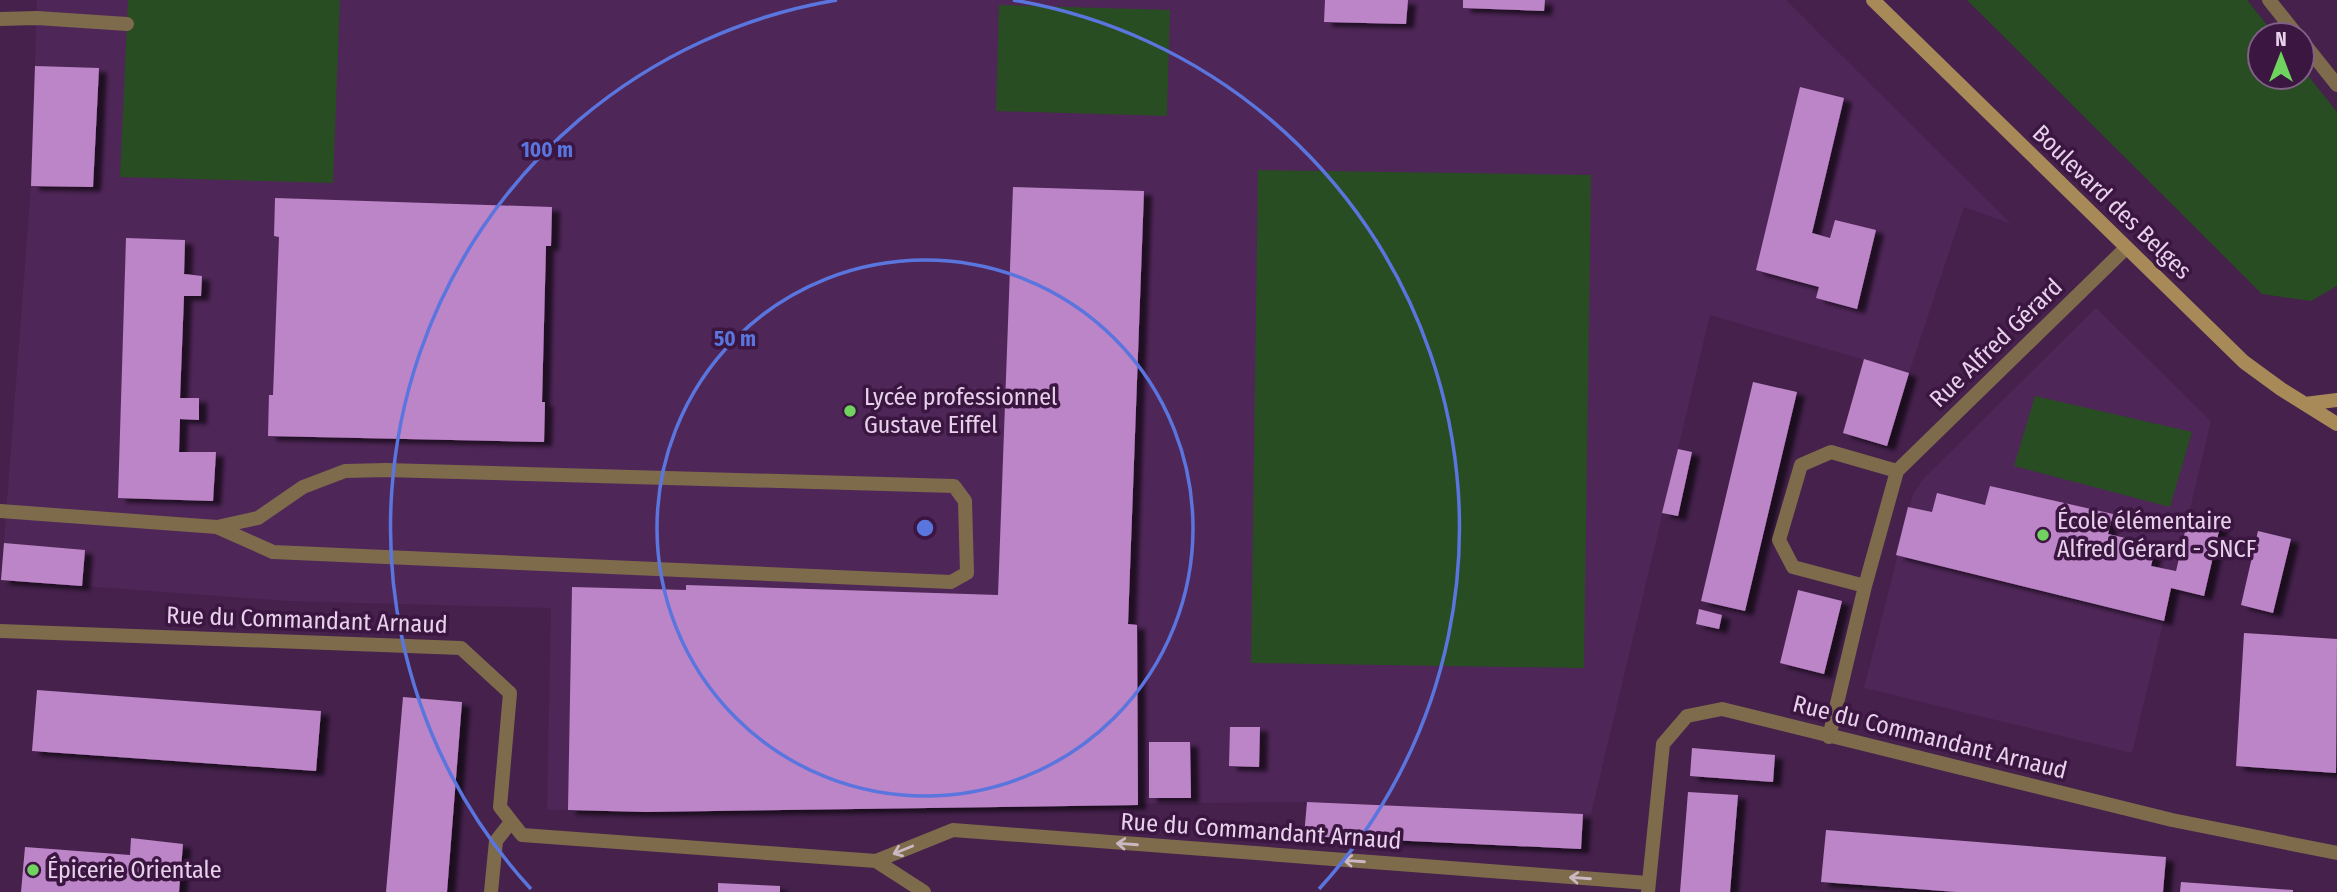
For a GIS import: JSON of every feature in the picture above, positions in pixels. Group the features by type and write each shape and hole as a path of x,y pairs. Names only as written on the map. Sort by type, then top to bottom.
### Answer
{"main road":[{"name":"Boulevard des Belges","path":"1873,0 2245,362 2337,424"},
{"path":"2305,404 2337,400"}],"street":[{"path":"2269,0 2286,21"},
{"path":"0,19 37,18 127,24"},
{"path":"2316,59 2337,85"},
{"name":"Rue Alfred Gérard","path":"1897,471 2126,247"},
{"path":"1829,737 1865,586 1897,471 1831,452 1801,465 1779,540 1793,567 1865,586"},
{"path":"0,511 218,527 258,519 303,487 345,471 954,486 965,500 967,573 951,582 273,552 218,527"},
{"name":"Rue du Commandant Arnaud","path":"0,632 461,648 510,693 499,807 523,835 876,861 953,830 1648,888 1663,744 1687,716 1722,709 2172,820 2337,853"},
{"path":"491,892 496,841 511,821"},
{"name":"Rue du Commandant Arnaud","path":"876,861 924,892"}],"shaded area":[{"name":"Lycée professionnel Gustave Eiffel","path":"37,0 1786,0 2011,224 1964,207 1909,373 1710,315 1591,814 1307,802 547,810 551,608 287,601 1,580 31,186"},
{"name":"École élémentaire Alfred Gérard - SNCF","path":"2096,308 2211,421 2132,753 1864,688 1913,494 1923,479"}],"green space":[{"path":"128,0 340,0 333,183 120,177"},
{"path":"1967,0 2247,0 2264,21 2246,21 2246,91 2316,91 2316,86 2337,112 2337,286 2311,301 2262,294"},
{"path":"999,5 1170,10 1167,116 996,111"},
{"path":"1258,170 1591,175 1584,668 1251,663"},
{"path":"2035,396 2192,432 2170,507 2014,466"}],"building":[{"path":"1325,0 1408,0 1406,24 1324,22"},
{"path":"1463,0 1545,0 1544,11 1463,8"},
{"path":"35,66 99,68 93,187 31,186"},
{"path":"1800,87 1844,98 1812,233 1830,238 1835,220 1876,230 1857,309 1816,298 1819,287 1756,270"},
{"path":"1013,187 1144,191 1128,624 1137,625 1138,805 646,812 568,810 572,587 686,590 686,585 998,595"},
{"path":"275,198 552,207 551,246 546,246 542,402 545,402 544,442 268,436 269,395 273,395 279,237 274,236"},
{"path":"126,238 185,240 184,274 202,276 201,296 184,296 180,398 199,398 199,420 180,419 179,452 216,452 213,501 118,498"},
{"path":"1864,359 1909,373 1887,446 1843,433"},
{"path":"1753,382 1797,392 1745,611 1701,601"},
{"path":"1678,449 1692,452 1678,516 1662,513"},
{"path":"1990,486 2113,514 2108,534 2156,545 2151,566 2176,571 2189,514 2221,522 2204,596 2171,588 2164,621 1896,555 1908,507 1932,512 1937,493 1985,505"},
{"path":"2258,531 2291,539 2273,613 2241,605"},
{"path":"4,543 85,550 82,586 1,580"},
{"path":"1798,590 1842,601 1824,674 1780,663"},
{"path":"1699,609 1722,615 1719,629 1696,624"},
{"path":"2244,633 2337,639 2336,773 2236,766"},
{"path":"37,690 321,711 316,771 32,751"},
{"path":"403,697 462,702 447,892 386,892"},
{"path":"1230,727 1260,727 1259,767 1229,766"},
{"path":"1149,742 1190,742 1191,798 1149,798"},
{"path":"1692,748 1775,755 1773,782 1690,776"},
{"path":"1688,792 1738,795 1730,892 1680,892"},
{"path":"1307,802 1583,814 1581,849 1304,836"},
{"path":"1826,830 2166,857 2163,892 1957,892 1821,882"},
{"path":"131,838 183,844 179,892 21,892 25,847 130,855"},
{"path":"2181,882 2293,890 2293,892 2180,892"},
{"path":"718,883 780,886 780,892 718,892"}],"place":[{"name":"Lycée professionnel Gustave Eiffel","path":"850,411"},
{"name":"École élémentaire Alfred Gérard - SNCF","path":"2043,535"},
{"name":"Épicerie Orientale","path":"33,870"}]}
